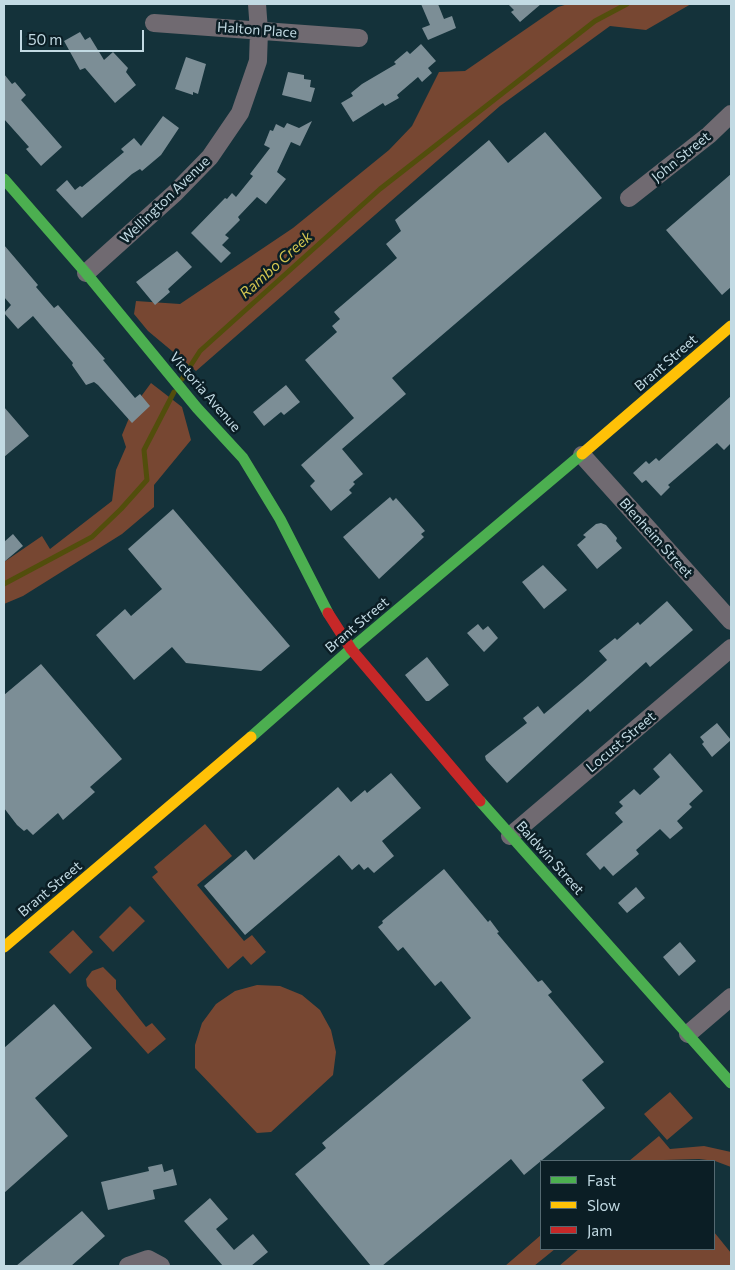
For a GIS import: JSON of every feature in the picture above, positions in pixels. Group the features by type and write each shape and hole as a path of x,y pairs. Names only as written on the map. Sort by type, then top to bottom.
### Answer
{"street":[{"name":"Wellington Avenue","path":"86,273 175,193 210,157 240,113 258,61 259,31 256,4"},
{"name":"Halton Place","path":"154,23 359,38"},
{"name":"John Street","path":"629,198 709,135 731,114"},
{"name":"Victoria Avenue","path":"4,179 86,273 190,399 243,458 280,519 330,618 351,649"},
{"name":"Brant Street","path":"4,947 187,794 351,649 582,455 731,326"},
{"name":"Blenheim Street","path":"582,455 731,620"},
{"name":"Locust Street","path":"510,836 731,648"},
{"name":"Baldwin Street","path":"351,649 510,836 731,1083"},
{"path":"688,1034 731,997"},
{"path":"128,1266 148,1259 161,1266"}],"shaded area":[{"path":"568,4 691,4 646,30 610,26 500,106 196,371 148,331 134,314 136,301 180,304 293,228 389,150 412,126 439,72 465,71 558,7"},
{"path":"151,383 182,407 191,440 154,485 154,507 122,534 23,596 4,604 4,562 42,536 50,549 112,501 116,470 126,447 122,435 134,406"},
{"path":"205,824 232,856 197,885 244,941 252,935 266,952 251,965 243,956 228,969 152,877 158,872 154,867"},
{"path":"130,906 145,921 113,952 99,937"},
{"path":"73,930 93,952 70,974 49,952"},
{"path":"103,967 116,980 116,989 146,1027 152,1023 166,1039 148,1054 87,986 86,979 92,971"},
{"path":"257,985 280,986 302,995 320,1010 331,1030 336,1052 333,1075 271,1132 257,1133 195,1068 195,1045 202,1023 216,1004 235,991"},
{"path":"670,1092 693,1118 667,1140 644,1114"},
{"path":"659,1136 670,1149 704,1146 731,1152 731,1167 715,1160 630,1160"},
{"path":"715,1233 731,1253 731,1266 559,1266 578,1250 715,1250"},
{"path":"540,1236 540,1250 554,1250 534,1266 505,1266"}],"building":[{"path":"421,4 438,4 444,19 452,16 456,28 428,40 422,28 430,25"},
{"path":"508,4 541,4 520,22 511,12 514,10"},
{"path":"80,32 85,40 90,37 104,60 113,52 128,68 126,72 136,85 115,103 85,68 80,70 64,41"},
{"path":"421,44 436,61 428,68 432,73 422,82 418,77 397,95 399,98 385,106 383,103 353,122 341,103 353,96 351,93 362,84 396,64 394,62 407,51 410,54"},
{"path":"186,57 206,64 198,94 193,92 193,95 175,89"},
{"path":"288,72 304,75 304,79 311,80 310,87 315,88 311,102 282,95"},
{"path":"4,74 12,84 15,82 26,95 21,100 62,147 41,166 26,149 29,147 4,119"},
{"path":"163,116 179,128 161,155 142,171 140,169 132,174 82,218 56,190 67,180 75,190 80,186 82,187 124,152 121,149 134,138 141,146"},
{"path":"312,121 300,146 291,142 277,172 286,179 266,204 257,197 238,217 240,220 225,235 229,238 222,245 231,253 221,263 191,233 225,198 227,199 232,193 236,197 253,176 250,174 270,148 264,145 270,130 273,131 276,124 284,128 287,123 299,128"},
{"path":"545,132 602,198 392,378 406,394 342,449 363,474 353,482 355,484 349,490 352,493 331,511 310,486 315,481 301,465 354,418 305,360 337,332 332,326 340,319 334,312 397,258 386,244 401,231 395,220 489,140 508,163"},
{"path":"731,174 731,287 722,295 666,230"},
{"path":"4,245 38,285 36,287 54,308 58,305 105,359 103,360 135,398 140,394 150,406 132,423 98,385 94,382 86,385 72,365 73,363 33,316 18,329 4,313 11,305 4,297"},
{"path":"177,251 192,267 168,289 170,292 155,305 136,282"},
{"path":"286,385 300,402 284,415 281,412 264,426 253,412"},
{"path":"731,396 731,443 724,450 717,443 668,485 670,487 661,496 646,480 642,483 633,473 646,461 649,464 656,458 659,461"},
{"path":"4,407 29,436 4,457"},
{"path":"390,497 393,501 396,498 425,531 421,534 424,537 379,579 343,537"},
{"path":"173,509 290,646 261,671 186,663 172,647 134,680 96,635 125,609 131,616 162,589 128,549"},
{"path":"596,524 606,525 617,538 616,541 622,548 597,569 577,545 586,537 583,535"},
{"path":"13,534 23,546 4,562 4,542"},
{"path":"543,565 567,590 544,609 522,582"},
{"path":"667,601 693,630 650,667 646,662 590,712 588,709 507,783 486,760 485,756 527,723 523,718 538,706 544,714 582,682 607,660 599,651 615,638 617,640 638,622 640,625"},
{"path":"478,624 483,630 488,626 498,638 484,652 467,633"},
{"path":"427,657 449,685 429,701 426,701 405,675"},
{"path":"41,664 122,759 90,787 95,792 63,820 58,813 33,835 27,829 24,831 17,825 4,808 4,695"},
{"path":"717,723 731,740 712,757 702,744 704,742 700,737"},
{"path":"670,753 703,791 689,804 692,807 677,821 683,828 670,839 660,829 636,850 639,854 613,876 604,866 600,870 586,854 623,822 615,813 623,806 619,802 634,789 640,795 660,777 653,769"},
{"path":"391,773 421,808 382,841 394,856 374,873 368,867 364,870 359,864 352,870 339,855 245,935 204,886 246,850 254,860 338,787 351,802 365,790 367,793"},
{"path":"444,869 488,922 490,920 499,932 497,933 538,982 542,980 552,992 548,995 604,1062 582,1080 605,1108 524,1175 511,1159 382,1266 371,1266 295,1174 326,1148 322,1143 471,1018 441,981 435,986 403,947 398,951 378,927 383,923 382,921"},
{"path":"636,887 645,898 627,913 618,903"},
{"path":"680,942 696,961 679,976 663,957"},
{"path":"54,1004 92,1048 35,1098 68,1136 4,1193 4,1048"},
{"path":"162,1164 164,1172 173,1169 177,1185 153,1190 155,1199 108,1210 101,1182 149,1171 148,1167"},
{"path":"210,1198 228,1219 216,1229 234,1250 253,1234 268,1252 251,1266 223,1266 184,1221"},
{"path":"82,1211 105,1236 71,1266 16,1266"}],"waterway":[{"name":"Rambo Creek","path":"182,379 200,351 380,189 595,21 627,4"},
{"name":"Rambo Creek","path":"4,584 92,537 147,480 144,450 174,392"}],"traffic: fast":[{"path":"4,179 86,273 197,408 243,458 280,519 328,613"},
{"path":"251,737 351,649 582,454"},
{"path":"480,801 731,1083"}],"traffic: slow":[{"path":"582,454 731,326"},
{"path":"4,947 251,737"}],"traffic: jam":[{"path":"328,613 351,649 480,801"}]}
